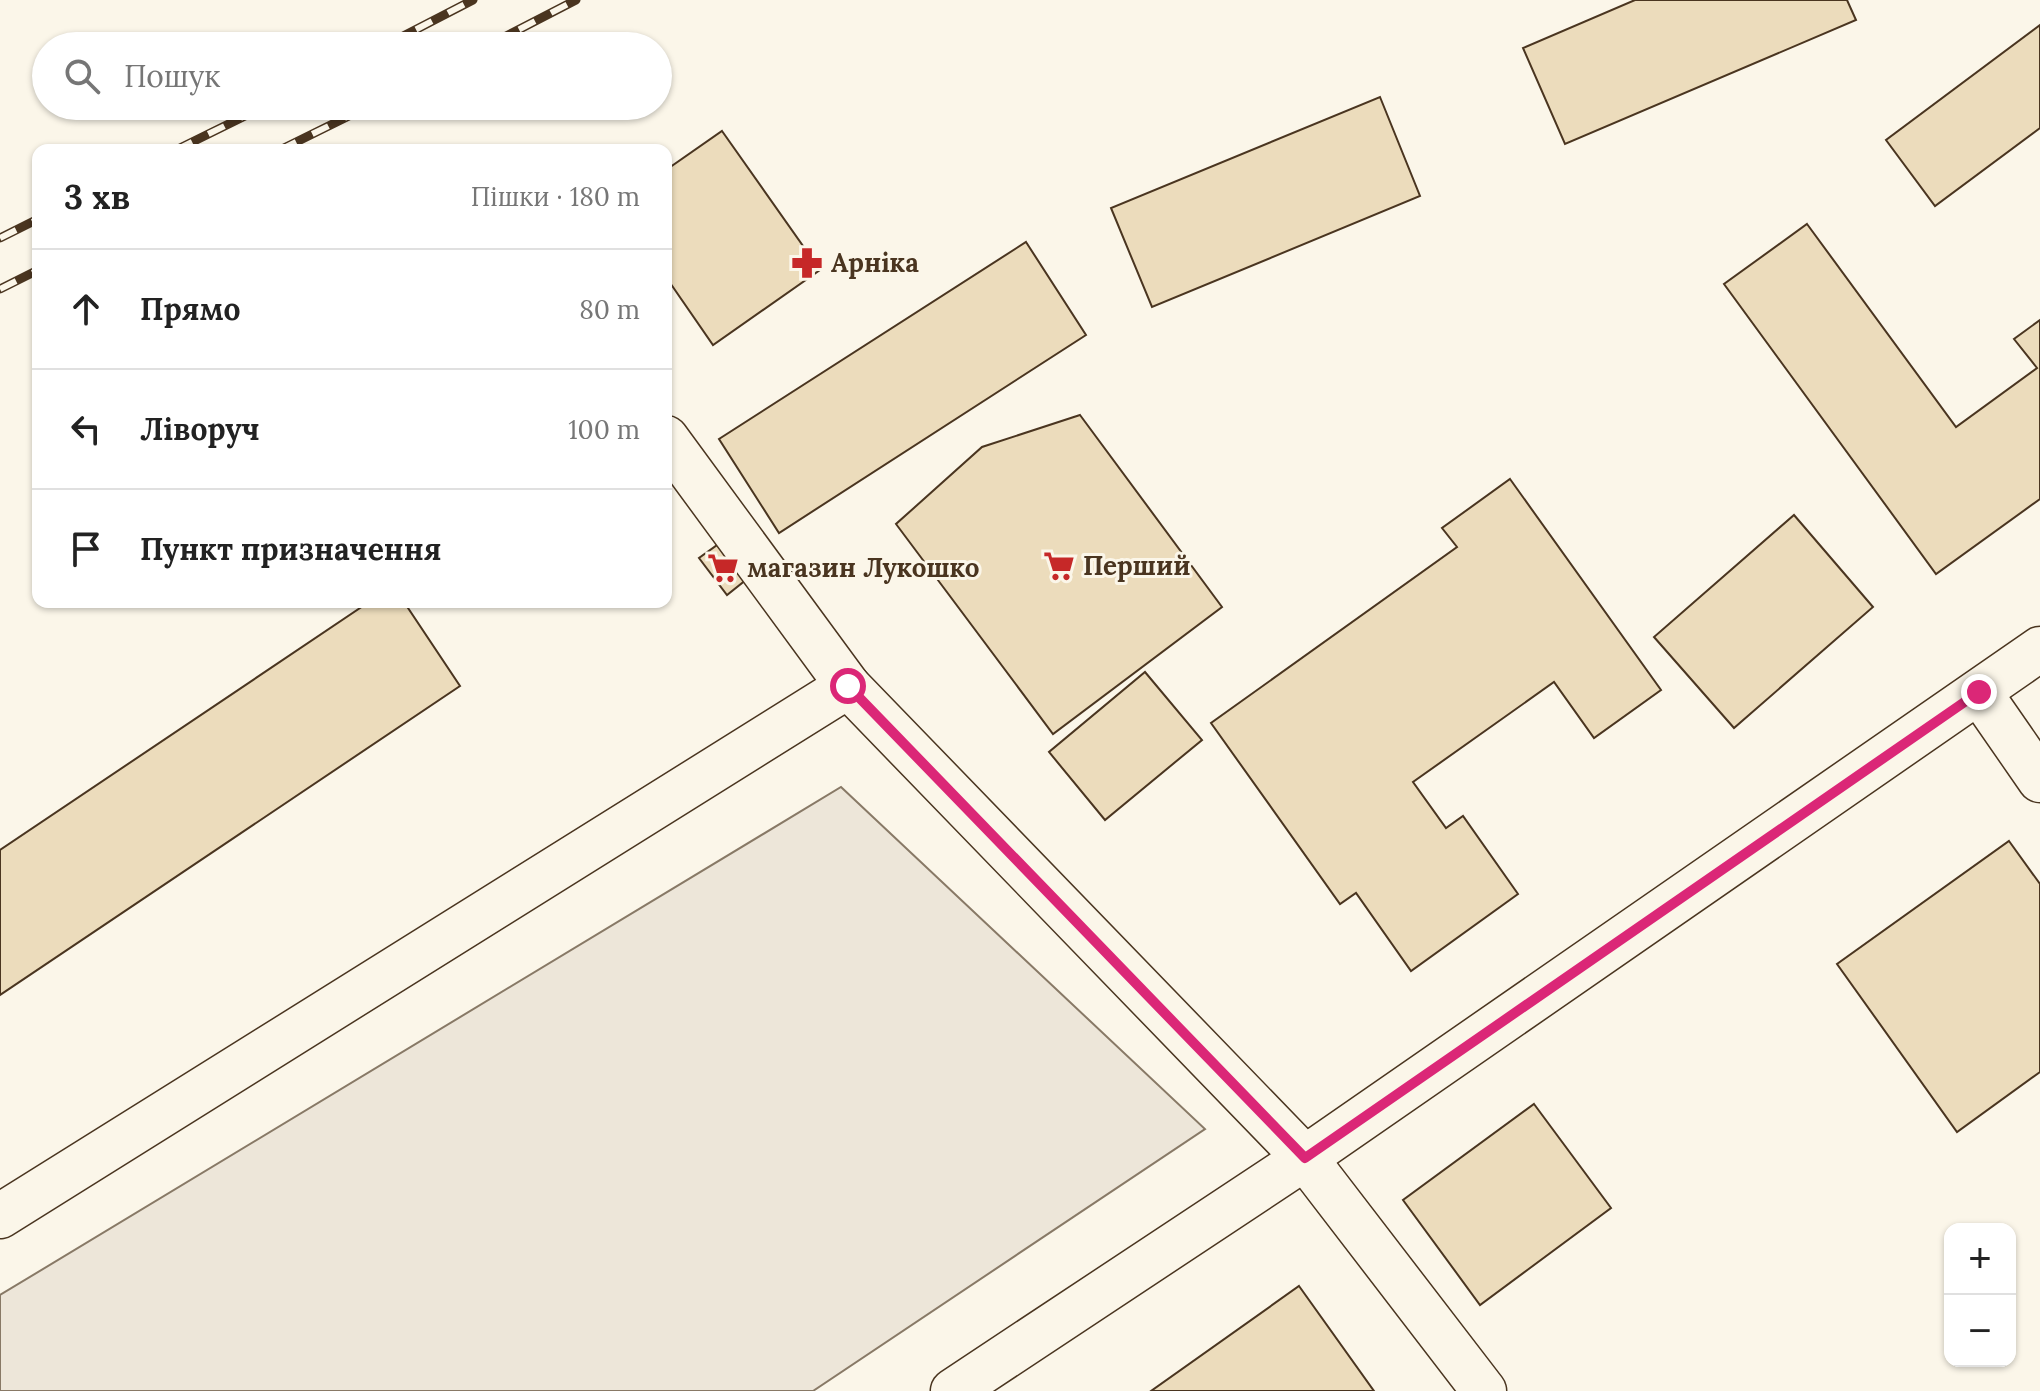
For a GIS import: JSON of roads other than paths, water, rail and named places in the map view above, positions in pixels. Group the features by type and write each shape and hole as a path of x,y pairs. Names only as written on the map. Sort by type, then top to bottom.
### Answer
{"street":[{"path":"672,446 848,686 1305,1158 1484,1391"},
{"path":"953,1391 1305,1158 2040,649"},
{"path":"0,1216 848,686"},
{"path":"1979,692 2040,780"}],"railway":[{"path":"411,32 473,0"},
{"path":"514,32 576,0"},
{"path":"188,144 237,120"},
{"path":"292,144 341,120"},
{"path":"0,238 32,222"},
{"path":"0,289 32,273"}],"place":[{"name":"Арніка","path":"807,263"},
{"name":"Перший","path":"1059,566"},
{"name":"магазин Лукошко","path":"723,568"}]}
